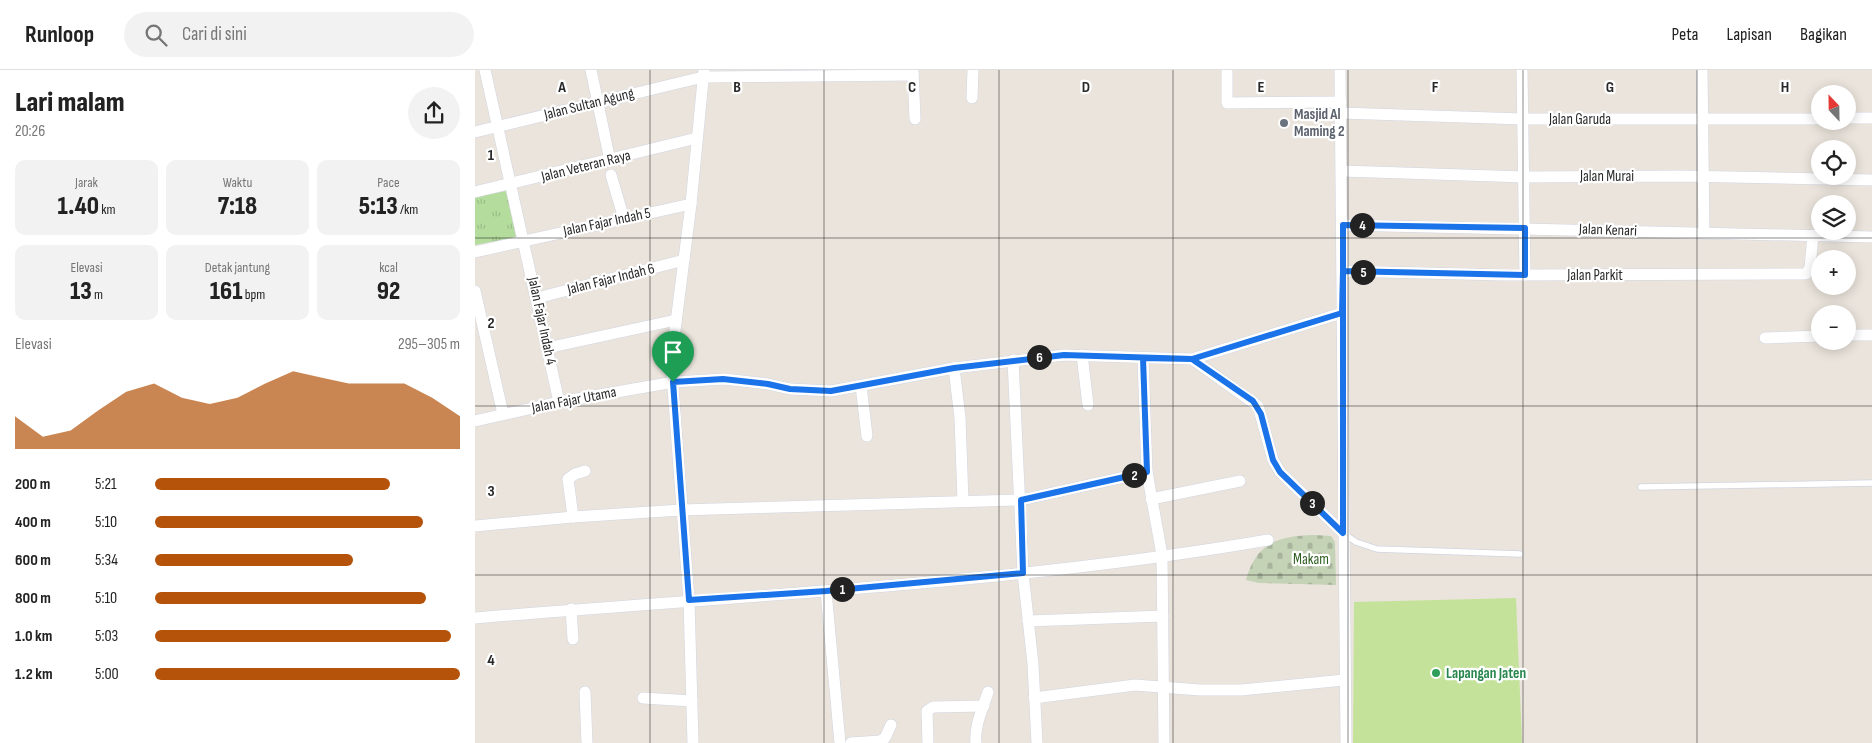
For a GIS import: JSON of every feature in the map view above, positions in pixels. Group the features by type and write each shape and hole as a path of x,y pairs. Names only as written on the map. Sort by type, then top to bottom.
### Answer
{"street":[{"path":"475,72 484,70"},
{"name":"Jalan Fajar Indah 4","path":"484,70 559,402"},
{"path":"591,70 610,161"},
{"path":"972,98 973,70"},
{"name":"Jalan Garuda","path":"1227,70 1227,103 1523,118 1811,119"},
{"path":"1340,70 1343,225 1343,533 1346,743"},
{"path":"1522,70 1525,275"},
{"path":"1702,70 1703,233"},
{"path":"913,72 915,119"},
{"name":"Jalan Sultan Agung","path":"475,132 703,74 913,72"},
{"path":"693,743 689,600 671,362 691,204 703,74"},
{"path":"1856,118 1872,118"},
{"name":"Jalan Veteran Raya","path":"475,192 610,161 697,138"},
{"name":"Jalan Murai","path":"1342,171 1525,177 1703,176 1872,180"},
{"path":"611,175 624,219"},
{"name":"Jalan Fajar Indah 5","path":"475,252 691,204"},
{"name":"Jalan Kenari","path":"1343,225 1811,235"},
{"name":"Jalan Kenari","path":"1856,237 1872,238"},
{"name":"Jalan Parkit","path":"1343,271 1525,275 1806,274 1810,268 1813,240"},
{"name":"Jalan Fajar Indah 6","path":"537,298 684,260"},
{"path":"475,291 503,414"},
{"name":"Jalan Fajar Utama","path":"475,421 559,402 673,382 723,379 810,391 831,391 954,368 1013,360 1082,355 1192,359 1342,313"},
{"path":"547,348 676,320"},
{"path":"1856,335 1872,334"},
{"path":"1765,338 1811,336"},
{"path":"1082,355 1088,405"},
{"path":"1143,358 1147,472 1162,555 1164,743"},
{"path":"1192,359 1258,406 1273,460 1280,472 1343,533"},
{"path":"1013,360 1023,573 1037,743"},
{"path":"954,368 960,418 963,501"},
{"path":"861,386 867,436"},
{"path":"573,517 568,480 585,471"},
{"path":"475,526 681,510 1021,500 1147,472"},
{"path":"1151,498 1240,481"},
{"path":"475,618 689,600 826,591 1023,573 1209,550 1268,540"},
{"path":"826,591 840,743"},
{"path":"571,610 573,639"},
{"path":"1028,621 1163,616"},
{"path":"1034,698 1135,685 1164,685 1200,690 1241,690 1344,680"},
{"path":"585,692 587,743"},
{"path":"976,743 976,727 988,692"},
{"path":"643,698 692,700"},
{"path":"928,743 927,711 933,706 984,706"},
{"path":"851,743 880,741 885,738 891,724"}],"lane":[{"path":"1641,487 1872,483"},
{"path":"1343,533 1356,542 1377,549 1520,554"}],"green space":[{"path":"506,191 516,237 475,245 475,197"},
{"name":"Makam","path":"1331,536 1335,542 1336,585 1259,583 1246,580 1250,567 1256,558 1270,544 1290,537"},
{"name":"Lapangan Jaten","path":"1516,598 1522,743 1353,743 1354,602"}],"place":[{"name":"Masjid Al Maming 2","path":"1284,123"},
{"name":"Lapangan Jaten","path":"1436,673"}],"route":[{"path":"673,382 689,600 826,591 1023,573 1021,500 1147,472 1143,358 1192,359 1253,401 1258,406 1267,442 1273,460 1280,472 1343,533 1342,313 1343,225 1525,228 1525,275 1343,271 1342,313 1192,359 1064,355 954,368 831,391 790,389 768,384 723,379 673,382"}]}
